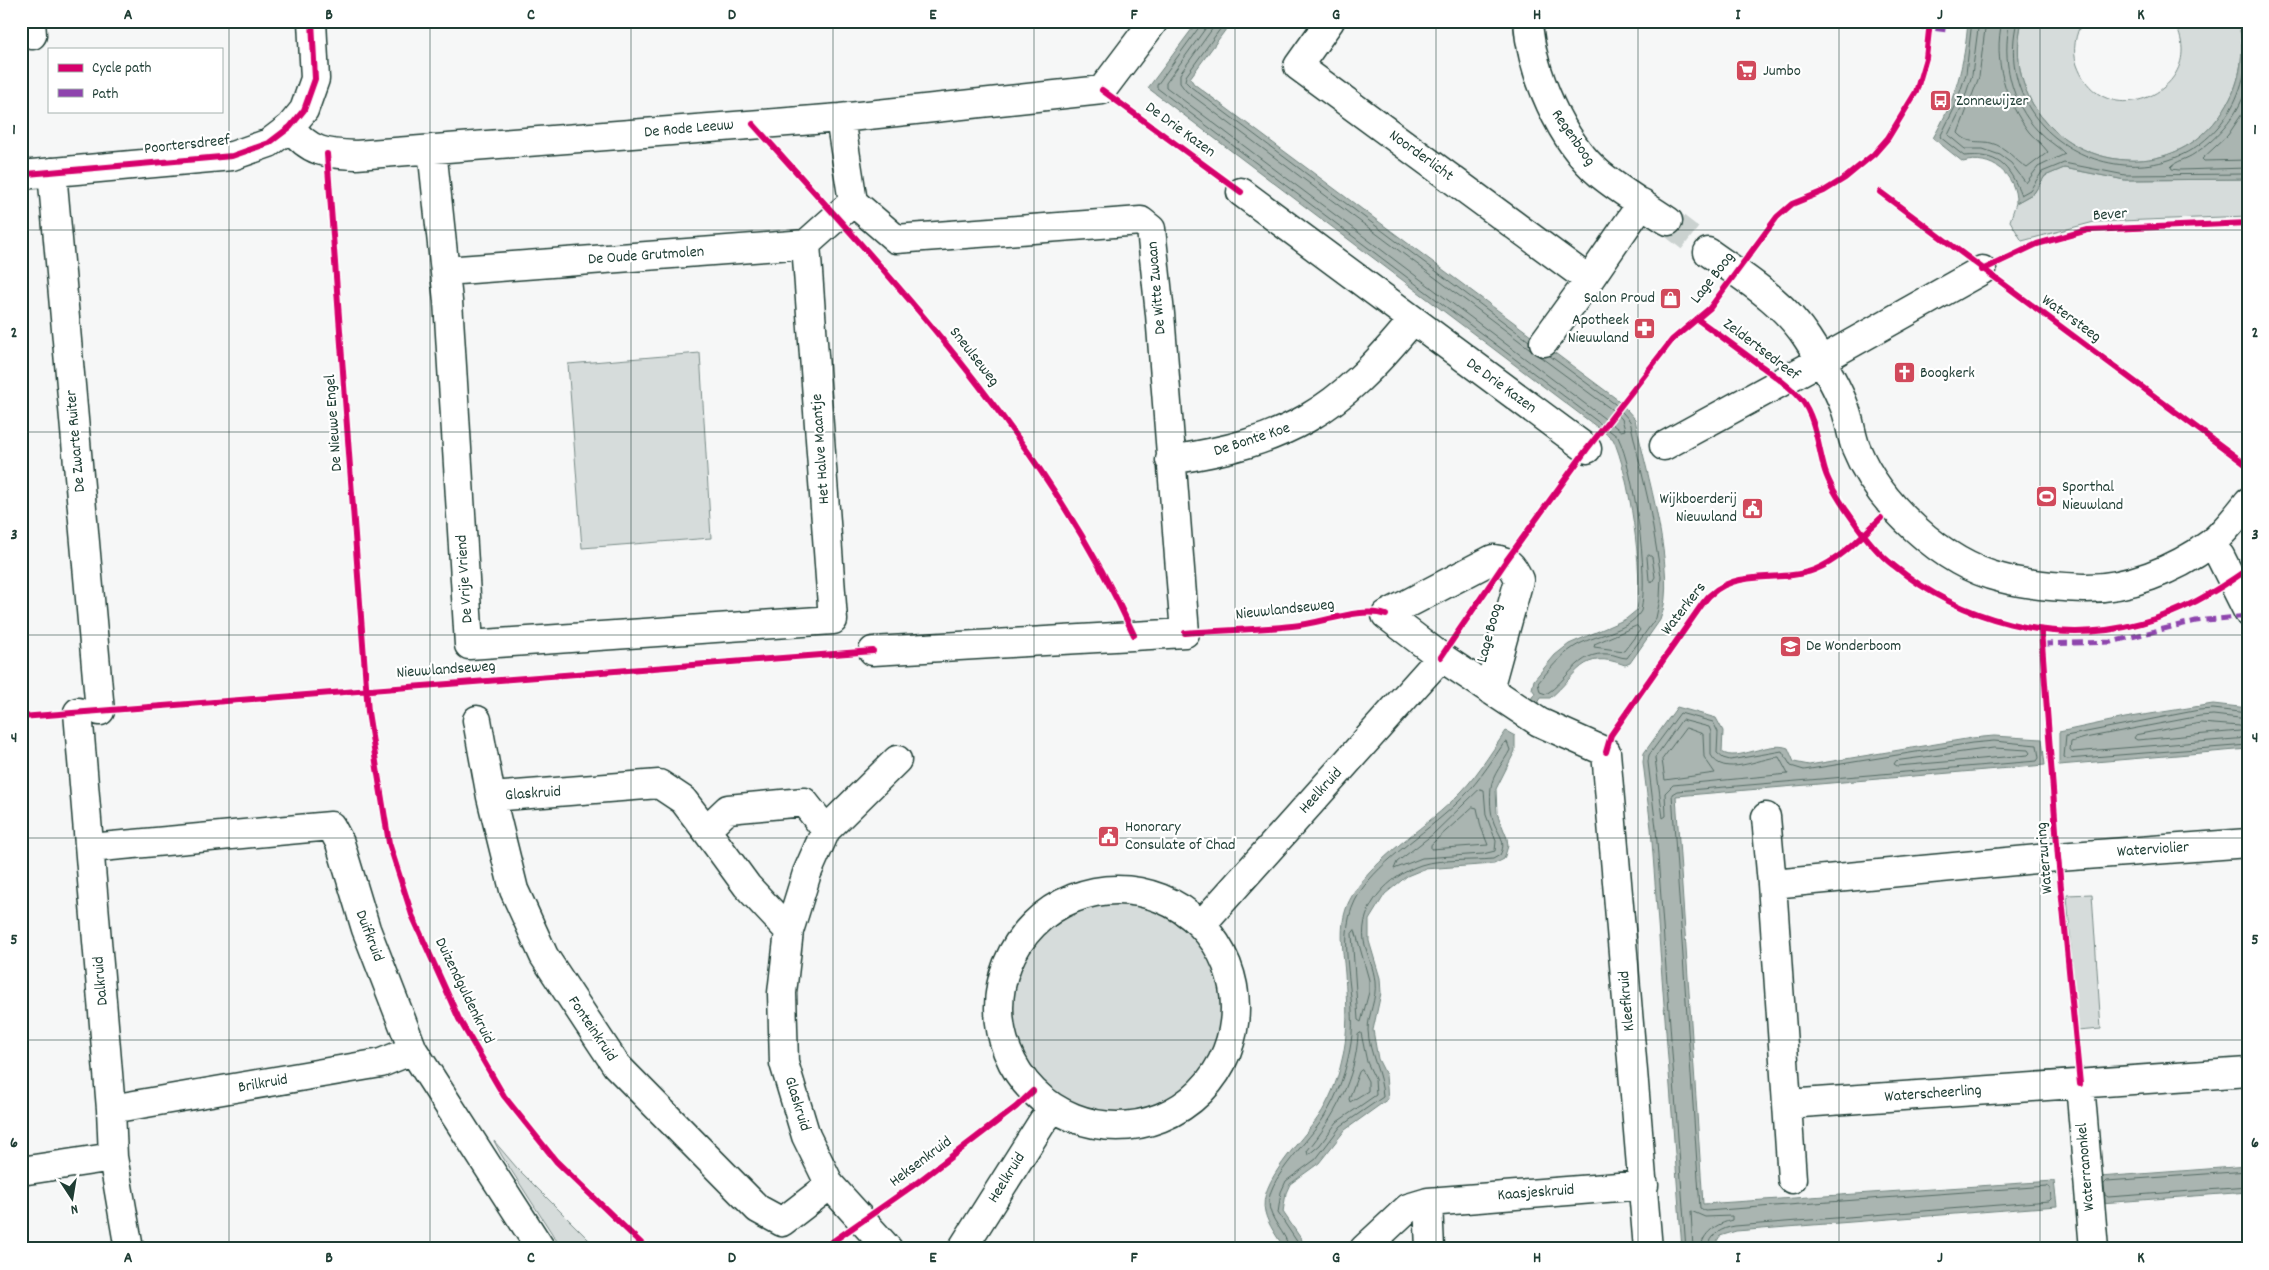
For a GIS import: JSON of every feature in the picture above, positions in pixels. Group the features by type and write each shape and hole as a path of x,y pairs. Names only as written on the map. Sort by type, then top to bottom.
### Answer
{"street":[{"name":"Poortersdreef","path":"30,174 232,156 269,143 290,126 304,110 315,79 312,21"},
{"name":"De Rode Leeuw","path":"290,126 300,140 327,154 356,155 840,118 1102,90 1154,21"},
{"name":"Noorderlicht","path":"1330,21 1298,66 1589,280"},
{"name":"Regenboog","path":"1528,21 1530,43 1541,80 1560,123 1595,169 1668,221"},
{"path":"806,244 844,209 840,118"},
{"name":"De Vrije Vriend","path":"432,149 445,271 469,645 833,620"},
{"name":"De Zwarte Ruiter","path":"30,174 89,711"},
{"name":"De Drie Kazen","path":"1241,192 1412,321 1587,449"},
{"path":"1544,342 1642,203"},
{"name":"De Witte Zwaan","path":"844,209 896,239 1141,221 1151,229 1160,314 1185,632 873,651"},
{"name":"De Oude Grutmolen","path":"445,271 806,244"},
{"name":"Het Halve Maantje","path":"806,244 833,620"},
{"name":"Zeldertsedreef","path":"1708,252 1758,288 1795,322 1820,361 1845,407 1857,449 1871,475 1894,506 1918,533 1971,568 2000,578 2051,587 2098,588 2137,580 2169,568 2210,544 2248,502"},
{"path":"1820,361 1982,270"},
{"name":"De Bonte Koe","path":"1170,460 1238,447 1305,421 1345,393 1382,357 1412,321"},
{"name":"Zeldertsedreef","path":"1664,446 1820,361"},
{"name":"Zeldertsedreef","path":"1820,361 1828,413 1848,470 1881,518 1908,545 1959,578 2006,597 2048,604 2090,605 2136,597 2176,582 2220,556 2248,532"},
{"path":"2220,556 2248,612"},
{"name":"Lage Boog","path":"1441,657 1386,615 1493,559 1506,561 1513,565 1519,580 1489,689"},
{"path":"1441,657 1489,689"},
{"name":"Heelkruid","path":"1201,925 1441,657"},
{"name":"Kleefkruid","path":"1489,689 1539,722 1606,752 1648,1249"},
{"name":"Dalkruid","path":"89,711 90,848 112,1109 113,1157 129,1249"},
{"name":"Fonteinkruid","path":"477,720 491,797 514,890 544,956 616,1065 758,1209 782,1222 830,1185"},
{"name":"Glaskruid","path":"888,1249 830,1185 806,1136 784,1064 782,993 789,931 807,873 826,830 897,760"},
{"name":"Glaskruid","path":"491,797 659,784 683,800 747,886 789,931"},
{"path":"706,830 728,808 804,802 826,830"},
{"path":"1766,817 1792,1179"},
{"name":"Duifkruid","path":"90,848 331,826 340,843 366,929 413,1050 541,1249"},
{"name":"Waterviolier","path":"1772,884 2058,857 2248,843"},
{"path":"1097,891 1127,891 1164,899 1184,910 1201,925 1215,942 1226,962 1232,983 1235,1006 1233,1028 1227,1050 1218,1069 1204,1087 1187,1102 1167,1114 1145,1123 1122,1126 1098,1124 1075,1118 1054,1108 1033,1091 1015,1068 1005,1048 999,1025 998,1002 1002,979 1010,958 1021,938 1036,921 1055,907 1097,891"},
{"name":"Brilkruid","path":"112,1109 381,1063 413,1050"},
{"path":"2080,1084 2248,1072"},
{"name":"Waterscheerling","path":"1787,1104 2080,1084"},
{"name":"Waterranonkel","path":"2080,1084 2094,1249"},
{"name":"Heelkruid","path":"962,1249 1043,1121 1054,1108"},
{"path":"21,1171 113,1157"},
{"name":"Kaasjeskruid","path":"1364,1249 1408,1208 1428,1202 1644,1185"},
{"path":"1428,1202 1430,1249"}],"shaded area":[{"path":"2022,21 2083,21 2075,43 2075,60 2091,87 2109,99 2130,101 2150,96 2168,84 2179,66 2182,45 2173,21 2238,21 2242,51 2240,71 2230,99 2202,135 2167,155 2129,160 2092,153 2058,133 2033,104 2020,66"},
{"path":"2064,168 2125,180 2248,179 2248,216 2094,222 2022,241 2010,221 2016,203 2034,193 2045,176"},
{"path":"700,353 711,538 582,548 568,364"},
{"path":"2092,894 2101,1029 2077,1031 2067,895"},
{"path":"1106,900 1128,900 1148,904 1168,912 1194,931 1213,957 1221,977 1225,1008 1221,1039 1213,1059 1194,1085 1168,1104 1148,1112 1128,1116 1106,1116 1086,1112 1066,1104 1048,1092 1033,1077 1021,1059 1013,1039 1009,1019 1009,997 1013,977 1021,957 1033,939 1048,924 1066,912 1086,904"},
{"path":"494,1141 517,1168 598,1249 562,1249"}],"water":[{"path":"1198,21 1232,21 1190,78 1194,84 1618,400 1635,419 1658,521 1666,576 1665,600 1660,620 1630,663 1625,665 1599,660 1589,662 1574,673 1550,698 1541,698 1538,703 1531,699 1535,693 1532,689 1534,680 1555,655 1569,644 1626,619 1637,610 1639,594 1634,523 1619,454 1613,439 1148,88"},
{"path":"1968,21 2022,21 2020,66 2033,104 2058,133 2092,153 2129,160 2167,155 2202,135 2230,99 2234,90 2240,71 2242,51 2238,21 2248,21 2248,179 2125,180 2064,168 2045,176 2034,193 2016,203 2012,184 2000,169 1983,161 1963,162 1933,138 1941,124 1958,82 1967,37"},
{"path":"2213,704 2248,708 2248,749 2059,765 2059,732 2125,718"},
{"path":"1677,707 1716,718 1723,731 1722,752 1728,755 1780,746 1788,748 1794,762 1809,765 1994,736 2042,739 2045,765 1676,796 1703,1204 2054,1181 2057,1206 1736,1231 1720,1236 1712,1249 1682,1249 1651,828 1643,762 1644,753"},
{"path":"1506,731 1515,736 1515,751 1496,789 1497,813 1507,838 1508,846 1504,859 1494,864 1424,869 1407,876 1385,894 1369,920 1369,941 1380,978 1381,993 1373,1030 1378,1059 1386,1075 1388,1099 1345,1130 1319,1163 1290,1184 1286,1193 1283,1212 1308,1249 1285,1249 1268,1222 1264,1201 1274,1175 1323,1110 1339,1071 1344,1053 1347,1019 1342,934 1347,905 1362,882 1386,856 1440,812 1461,792"},
{"path":"2248,1166 2248,1192 2101,1203 2099,1177"}],"tunnel":[{"path":"1668,221 1708,252"}],"marked path":[{"path":"1876,21 1947,30"},
{"path":"2043,644 2111,642 2196,621 2248,616"}],"cycle path":[{"path":"27,174 232,156 269,143 290,127 304,110 315,79 312,21"},
{"path":"1441,657 1506,561 1587,449 1672,340 1710,308 1777,217 1792,204 1824,191 1845,178 1874,154 1888,138 1916,92 1926,58 1930,21"},
{"path":"1102,90 1241,192"},
{"name":"Sneulseweg","path":"753,124 912,304 1012,429 1057,495 1098,564 1134,635"},
{"name":"De Nieuwe Engel","path":"327,154 368,712 389,843 412,915 459,1019 504,1096 556,1161 647,1249"},
{"name":"Watersteeg","path":"1880,192 2248,466"},
{"name":"Bever","path":"1982,270 2037,244 2088,230 2248,223"},
{"path":"1697,319 1782,381 1801,399 1810,415 1830,483 1860,530 1893,565 1919,584 1948,601 1978,614 2010,624 2042,630 2075,632 2108,630 2170,614 2210,594 2248,569"},
{"name":"Waterkers","path":"1606,752 1611,735 1703,603 1714,592 1726,584 1740,580 1799,574 1824,566 1858,540 1881,518"},
{"name":"Nieuwlandseweg","path":"1185,633 1304,625 1352,614 1375,613 1386,615"},
{"name":"Waterzuring","path":"2041,630 2058,857 2080,1084"},
{"name":"Nieuwlandseweg","path":"21,717 873,651"},
{"name":"Heksenkruid","path":"822,1249 918,1182 1016,1107 1033,1091"}],"place":[{"name":"Jumbo","path":"1747,71"},
{"name":"Zonnewijzer","path":"1940,101"},
{"name":"Salon Proud","path":"1671,298"},
{"name":"Apotheek Nieuwland","path":"1645,329"},
{"name":"Boogkerk","path":"1904,373"},
{"name":"Sporthal Nieuwland","path":"2046,496"},
{"name":"Wijkboerderij Nieuwland","path":"1753,508"},
{"name":"De Wonderboom","path":"1790,646"},
{"name":"Honorary Consulate of Chad","path":"1109,836"}]}
